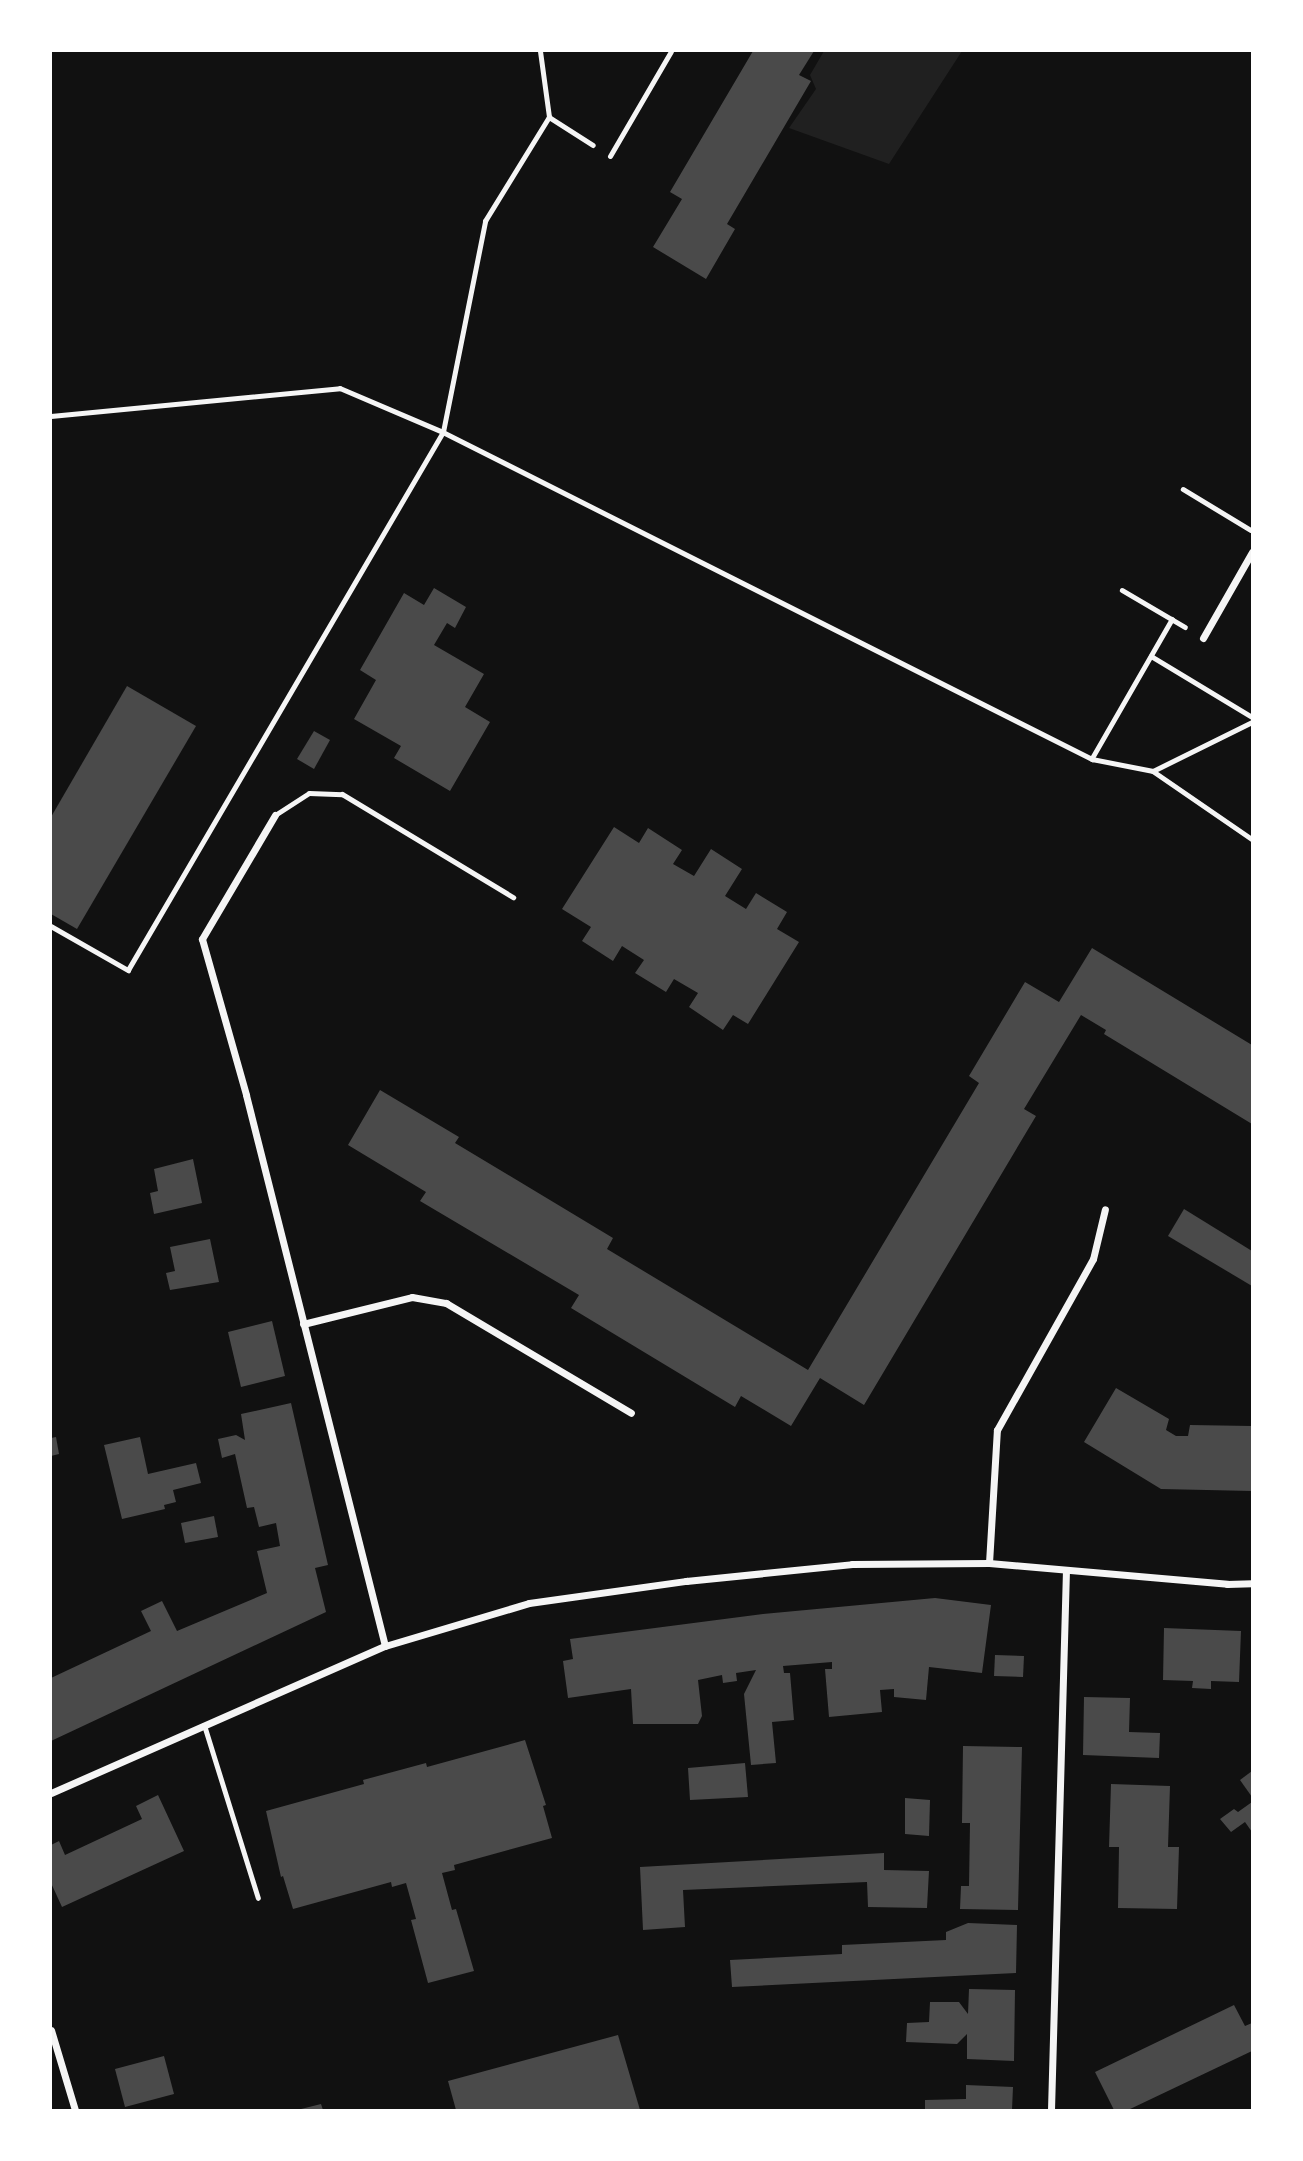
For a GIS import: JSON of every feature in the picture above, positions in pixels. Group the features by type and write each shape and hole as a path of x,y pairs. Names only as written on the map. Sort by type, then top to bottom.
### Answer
{"street":[{"path":"1203,638 1252,552"},
{"path":"275,815 202,939 246,1095 385,1646"},
{"path":"989,1563 997,1430 1093,1259 1105,1209"},
{"path":"303,1324 412,1297 446,1303 631,1413"},
{"path":"51,1793 385,1646 529,1603 687,1581 852,1564 989,1563 1227,1584 1252,1583"},
{"path":"1051,2110 1066,1570"},
{"path":"51,2030 75,2110"}],"lane":[{"path":"610,156 671,51"},
{"path":"275,815 309,793 342,794 513,897"},
{"path":"204,1725 258,1898"}],"path":[{"path":"51,926 128,970 443,432 485,221 549,117 540,51"},
{"path":"549,117 610,156"},
{"path":"51,416 340,388 443,432 1092,758 1153,771 1252,839"},
{"path":"1183,489 1252,531"},
{"path":"1122,590 1203,638"},
{"path":"1092,758 1171,619"},
{"path":"1151,656 1252,719"},
{"path":"1153,771 1252,719"}],"shaded area":[{"path":"824,51 962,51 889,164 789,128 816,89 810,75"}],"building":[{"path":"753,51 814,51 799,75 811,81 727,224 735,229 706,279 653,247 682,199 670,192"},
{"path":"434,588 466,607 455,628 447,623 434,645 484,674 465,707 490,722 450,791 394,758 401,746 354,719 376,680 360,670 404,593 424,605"},
{"path":"127,686 196,726 77,929 51,914 51,817"},
{"path":"314,731 330,740 314,769 297,759"},
{"path":"614,827 639,843 648,828 682,850 673,864 694,876 711,849 742,869 725,896 746,909 756,893 787,912 777,929 799,942 748,1024 733,1015 723,1030 689,1007 698,993 674,979 666,992 635,973 644,960 622,946 613,961 582,941 591,927 562,909"},
{"path":"1092,948 1252,1045 1252,1124 1104,1034 1106,1030 1081,1015 1024,1109 1036,1116 864,1405 820,1378 791,1426 741,1396 735,1407 571,1308 579,1295 420,1201 426,1192 348,1145 380,1090 459,1137 455,1143 613,1238 607,1249 808,1370 979,1083 969,1076 1025,982 1059,1002"},
{"path":"193,1159 202,1203 154,1214 150,1193 158,1191 154,1169"},
{"path":"1184,1209 1252,1251 1252,1286 1168,1236"},
{"path":"210,1239 219,1282 170,1290 166,1273 175,1271 170,1247"},
{"path":"272,1321 285,1376 241,1387 228,1332"},
{"path":"1116,1388 1169,1419 1166,1430 1176,1436 1188,1436 1190,1425 1252,1426 1252,1491 1161,1489 1084,1442"},
{"path":"291,1403 328,1565 315,1568 326,1612 51,1741 51,1678 151,1631 141,1611 162,1601 177,1631 267,1593 257,1551 280,1546 276,1523 259,1527 254,1507 247,1508 235,1454 222,1458 218,1439 236,1435 245,1440 241,1414"},
{"path":"56,1437 59,1454 51,1456 51,1438"},
{"path":"140,1437 148,1474 196,1463 201,1483 173,1490 176,1502 164,1505 165,1509 122,1519 104,1445"},
{"path":"214,1516 218,1537 185,1543 181,1523"},
{"path":"935,1598 991,1605 982,1673 929,1667 926,1700 894,1697 894,1689 880,1690 882,1712 829,1717 825,1669 832,1669 832,1662 783,1666 784,1673 790,1673 794,1720 772,1722 776,1763 751,1765 744,1694 756,1670 736,1673 737,1681 723,1683 722,1675 698,1680 702,1716 698,1724 633,1724 631,1689 568,1698 563,1661 573,1659 570,1639 763,1614"},
{"path":"1164,1628 1241,1631 1239,1682 1211,1681 1211,1689 1192,1688 1193,1681 1163,1680"},
{"path":"995,1655 1024,1656 1023,1677 994,1676"},
{"path":"1084,1697 1130,1698 1129,1732 1160,1733 1159,1758 1083,1755"},
{"path":"525,1740 546,1805 543,1806 552,1838 454,1865 455,1870 442,1873 452,1910 456,1909 474,1971 428,1983 411,1920 416,1919 406,1883 392,1887 391,1882 293,1909 283,1876 281,1877 266,1811 364,1784 363,1780 426,1763 427,1767"},
{"path":"963,1746 1022,1747 1018,1910 960,1909 961,1886 969,1886 970,1823 962,1823"},
{"path":"745,1763 748,1797 690,1800 688,1768"},
{"path":"1252,1771 1252,1797 1240,1780"},
{"path":"1111,1784 1170,1786 1168,1847 1179,1847 1177,1909 1118,1908 1119,1847 1109,1847"},
{"path":"158,1795 184,1851 62,1907 51,1883 51,1845 59,1841 65,1855 142,1819 136,1806"},
{"path":"905,1798 930,1800 929,1836 905,1834"},
{"path":"1252,1802 1252,1832 1245,1822 1231,1832 1220,1819 1234,1809 1238,1812"},
{"path":"884,1853 884,1870 929,1871 927,1908 868,1907 867,1882 683,1890 685,1927 643,1930 640,1867"},
{"path":"968,1923 1017,1925 1016,1973 732,1987 730,1960 842,1954 842,1945 946,1940 946,1932"},
{"path":"969,1989 1015,1990 1014,2061 967,2059 967,2034 957,2044 906,2042 907,2023 929,2022 930,2002 959,2002 968,2014"},
{"path":"1234,2005 1245,2026 1252,2023 1252,2051 1128,2110 1114,2110 1095,2072"},
{"path":"618,2035 640,2110 456,2110 448,2081"},
{"path":"164,2056 174,2094 125,2107 115,2069"},
{"path":"966,2085 1013,2087 1012,2110 925,2110 925,2100 966,2099"},
{"path":"321,2104 323,2110 301,2110 301,2109"}]}
